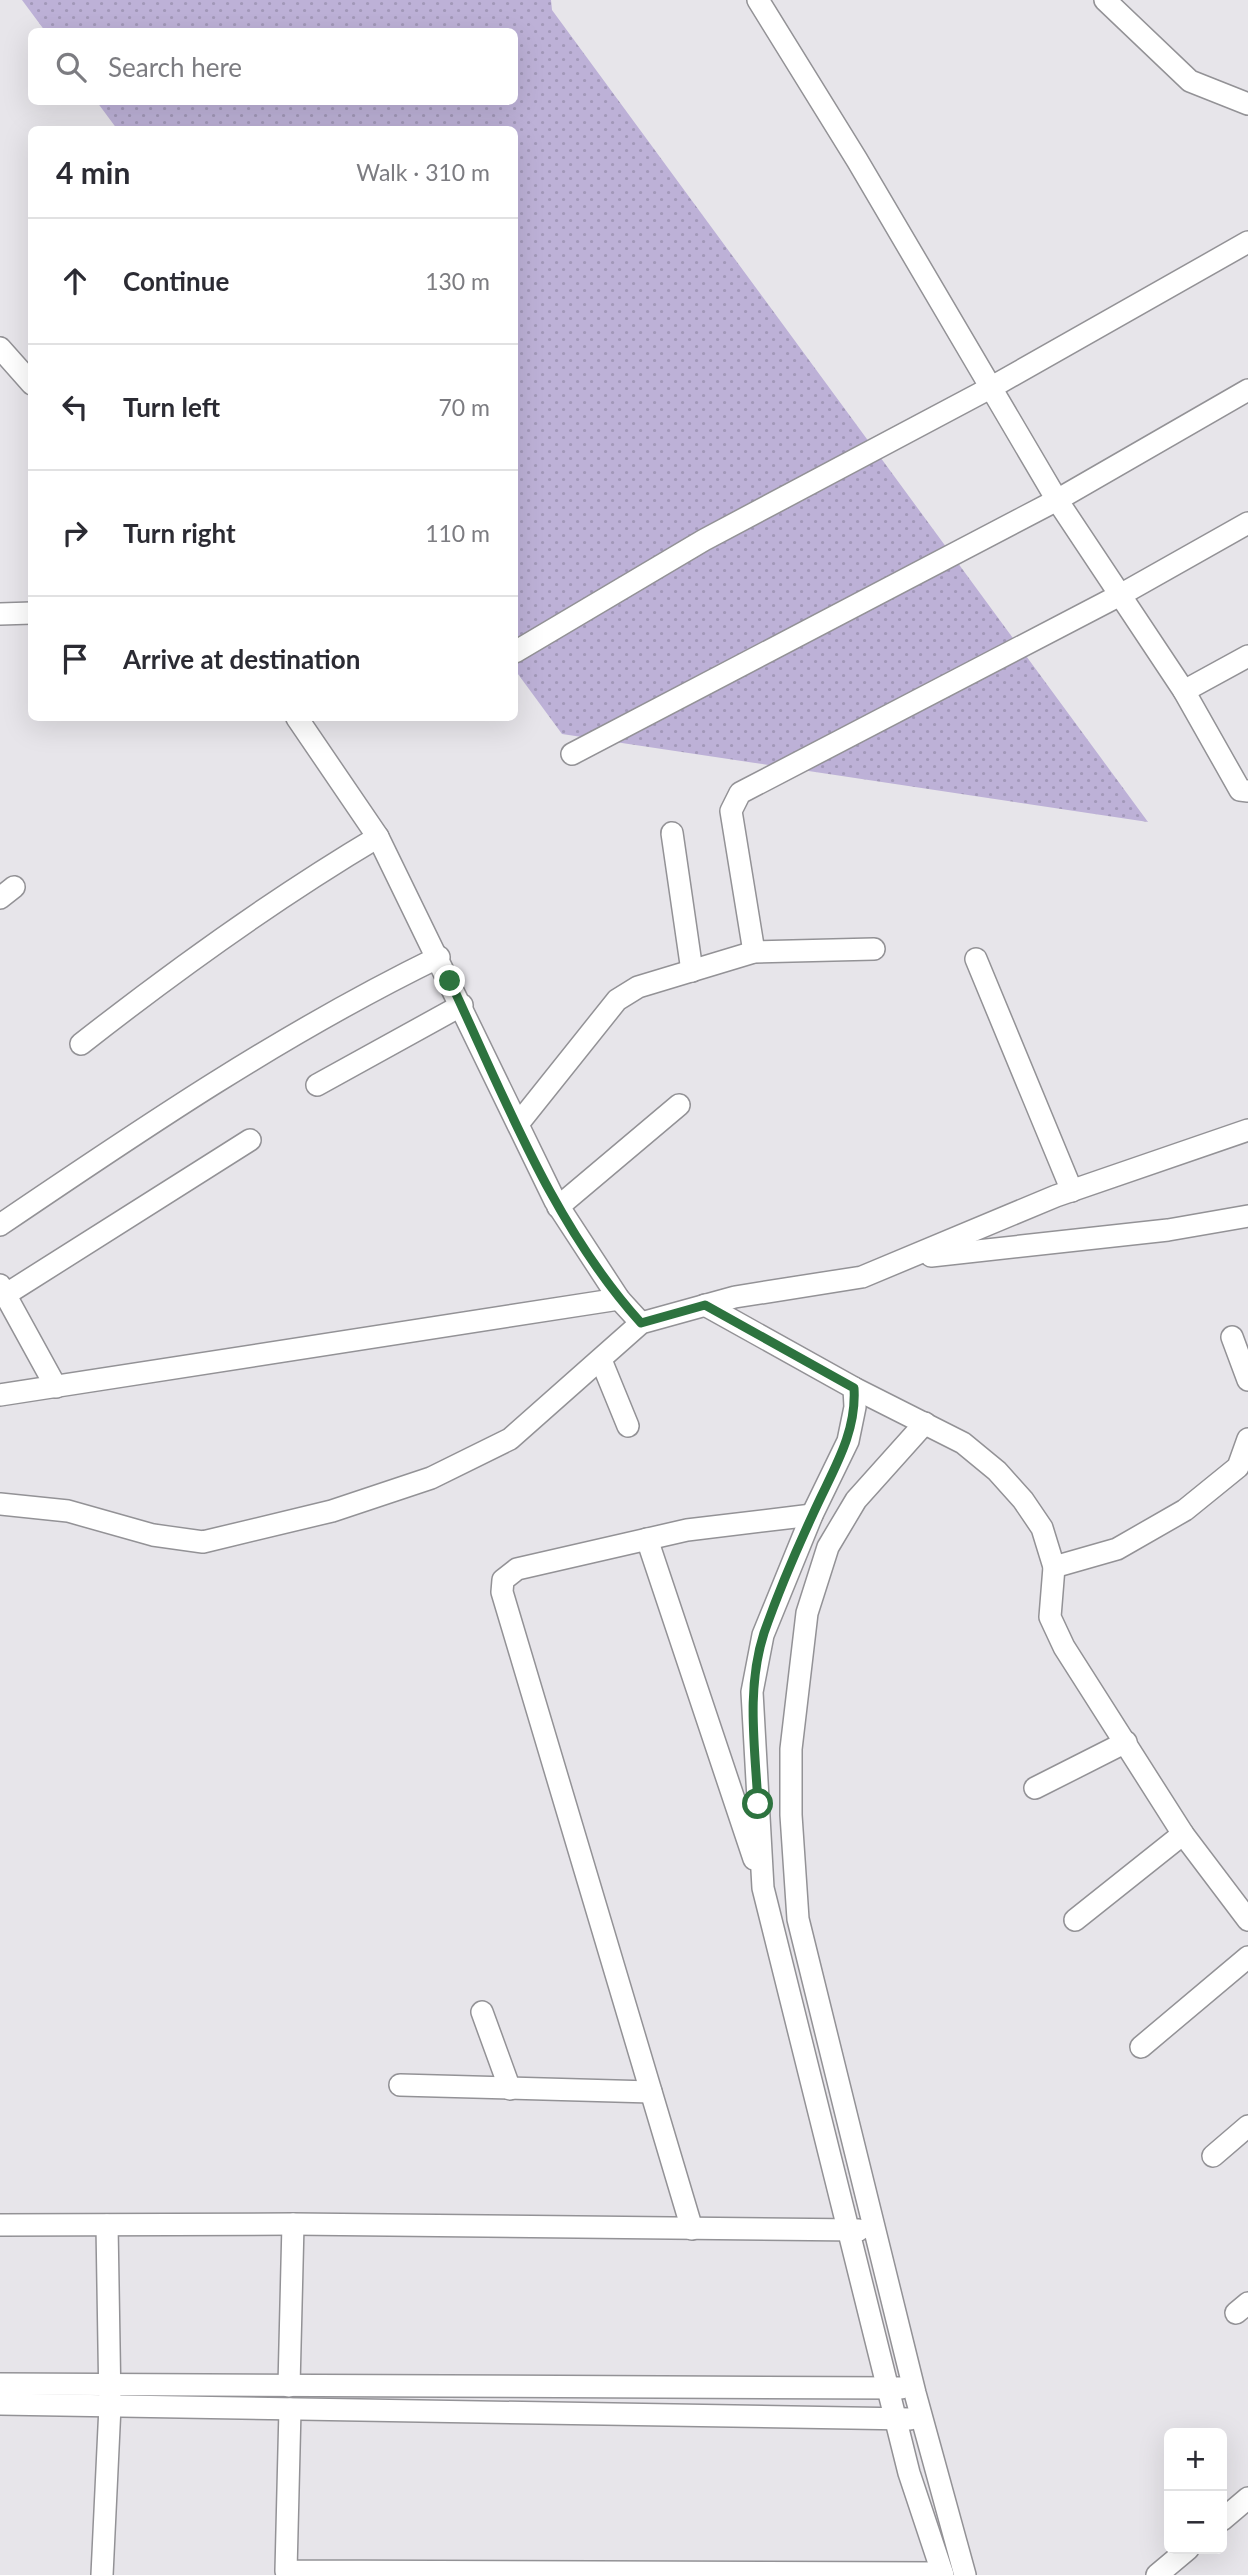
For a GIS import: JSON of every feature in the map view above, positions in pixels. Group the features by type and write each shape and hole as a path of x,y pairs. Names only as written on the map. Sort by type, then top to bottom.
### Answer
{"street":[{"path":"758,0 992,387 1057,500 1184,691 1240,790 1248,791"},
{"path":"1105,0 1190,81 1248,104"},
{"path":"518,650 704,540 992,387 1248,242"},
{"path":"0,348 28,380"},
{"path":"572,754 1057,500 1248,390"},
{"path":"754,952 730,811 740,793 1122,594 1248,523"},
{"path":"0,614 28,613"},
{"path":"1184,691 1248,656"},
{"path":"299,721 378,837 439,957 558,1207 619,1299 641,1323"},
{"path":"672,833 692,971"},
{"path":"81,1044 163,980 291,889 378,837"},
{"path":"518,1124 617,1000 638,987 754,952 874,949"},
{"path":"0,1225 142,1128 349,1000 439,957"},
{"path":"976,959 1072,1191"},
{"path":"317,1085 462,1005"},
{"path":"558,1207 679,1105"},
{"path":"0,1504 68,1511 153,1535 203,1542 332,1511 430,1478 510,1439 641,1323 735,1297 862,1278 1072,1191 1248,1130"},
{"path":"56,1387 3,1290 250,1140"},
{"path":"906,1259 1168,1230 1248,1216"},
{"path":"0,1395 619,1299"},
{"path":"705,1305 854,1388 963,1443 997,1471 1023,1500 1042,1528 1054,1567 1050,1617 1064,1647 1183,1834 1248,1920"},
{"path":"1232,1337 1248,1380"},
{"path":"601,1360 628,1426"},
{"path":"763,1888 752,1692 763,1635 812,1515 848,1441 855,1407 854,1388"},
{"path":"925,1423 856,1500 828,1547 807,1613 791,1749 790,1815 797,1919 922,2419 965,2575"},
{"path":"1054,1567 1117,1549 1185,1510 1238,1467 1248,1439"},
{"path":"692,2229 502,1592 503,1580 517,1569 687,1530 812,1515"},
{"path":"290,2409 286,2571 942,2574 913,2486 763,1888 648,1539"},
{"path":"1035,1788 1126,1742"},
{"path":"1075,1920 1183,1834"},
{"path":"1141,2047 1248,1957"},
{"path":"482,2012 510,2089"},
{"path":"400,2085 650,2092"},
{"path":"1213,2156 1248,2126"},
{"path":"0,2225 293,2224 848,2231 876,2228"},
{"path":"289,2386 293,2224"},
{"path":"102,2575 110,2406 107,2225"},
{"path":"0,2384 890,2390 914,2386"},
{"path":"0,2404 922,2419"},
{"path":"1227,2516 1248,2498"},
{"path":"1157,2575 1182,2554"}],"shaded area":[{"path":"22,0 551,0 552,10 1148,822 562,734 518,674 518,126 115,126 99,105 518,105 518,28 43,28"}],"route":[{"path":"450,981 555,1201 619,1299 641,1323 705,1305 854,1388 855,1407 848,1441 812,1515 763,1635 752,1692 758,1804"}]}
